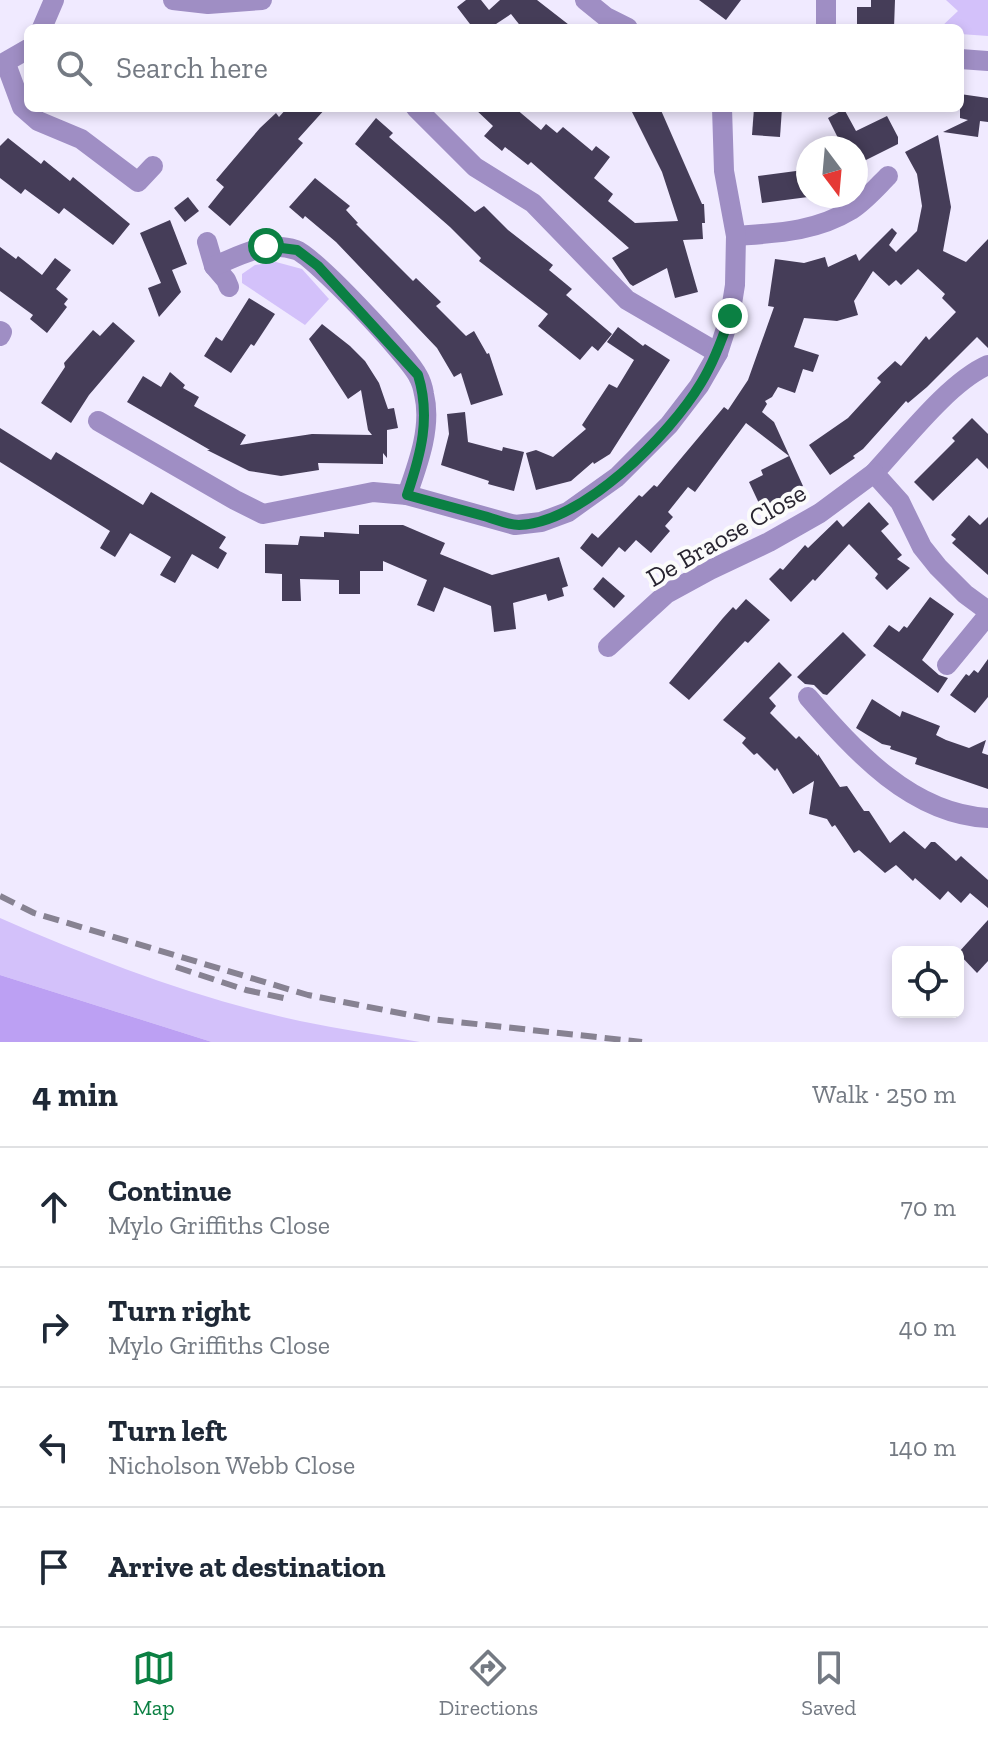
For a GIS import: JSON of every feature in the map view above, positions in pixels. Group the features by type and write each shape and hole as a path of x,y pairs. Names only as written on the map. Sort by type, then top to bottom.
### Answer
{"street":[{"path":"44,24 54,0"},
{"path":"173,0 208,4 262,0"},
{"path":"585,0 620,24"},
{"path":"826,0 826,24"},
{"path":"24,51 3,64 24,109"},
{"path":"964,59 988,61"},
{"path":"28,112 38,121 81,139 138,182 153,166"},
{"path":"420,112 475,167 533,203 627,300 718,353"},
{"path":"98,421 263,514 373,492 407,495 515,525 541,522 568,512 617,477 669,425 699,386 718,353 730,316 735,285 736,236 724,171 722,112"},
{"path":"736,236 795,232 826,223 853,209 888,176"},
{"path":"207,242 214,266 229,287"},
{"path":"214,266 266,246 297,250 318,266 402,355 418,375 425,397 422,452 407,495"},
{"name":"De Braose Close","path":"608,647 666,594 820,513 874,473 950,392 976,370 988,365"},
{"path":"874,473 900,502 922,547 938,567 988,613 947,665"},
{"path":"808,697 853,749 885,777 943,807 988,818"}],"shaded area":[{"path":"946,0 988,0 988,36 964,34 964,24 944,24 958,11"},
{"path":"276,262 302,269 329,299 305,325 242,283 242,274 255,265"},
{"path":"0,918 110,963 223,1002 300,1021 420,1042 212,1042 0,975"},
{"path":"0,975 212,1042 0,1042"}],"building":[{"path":"466,0 481,0 489,10 500,0 537,0 568,24 519,24 511,14 496,24 470,24 457,7"},
{"path":"699,0 741,0 726,20"},
{"path":"871,0 895,0 894,24 857,24 857,7 871,7"},
{"path":"964,95 988,98 988,122 980,121 978,137 943,132 968,120 960,118 960,112 964,112"},
{"path":"283,112 322,112 298,139 303,143 230,226 208,207 224,187 216,180 260,128 276,113 279,117"},
{"path":"478,112 520,112 541,130 546,124 557,133 563,127 592,151 596,146 610,157 594,178 613,194 608,201 635,223 678,221 662,172 632,112 662,112 704,204 703,239 683,240 698,292 675,298 667,268 633,286 630,284 612,258 629,248 531,162 528,165 505,147 502,151 484,136 493,126"},
{"path":"754,112 782,112 780,137 752,135"},
{"path":"839,112 846,112 856,131 887,116 898,137 898,144 868,159 868,136 837,136 828,118"},
{"path":"376,118 393,133 389,137 475,212 484,206 508,230 553,265 549,270 572,289 566,295 612,334 598,351 592,346 580,360 538,326 548,314 479,261 481,258 450,227 355,144"},
{"path":"938,135 951,207 943,251 966,262 988,239 988,348 977,337 927,387 908,403 906,401 853,456 855,458 830,475 809,445 848,418 881,382 877,378 895,361 901,366 926,336 929,340 956,312 942,298 945,294 918,269 901,285 896,280 889,286 873,271 854,301 858,315 837,321 804,318 794,347 819,355 813,372 803,369 795,393 778,387 772,397 765,401 767,404 762,412 774,422 803,486 799,488 803,495 764,514 749,482 763,475 761,470 789,456 746,423 695,492 688,487 668,512 673,517 665,526 670,531 651,553 636,540 625,552 619,547 602,567 580,548 592,533 598,538 639,495 642,497 654,485 657,487 724,407 728,410 748,380 774,307 768,306 775,259 804,263 825,257 828,267 856,254 859,261 892,228 897,233 889,245 896,252 917,231 922,206 917,174 905,152"},
{"path":"8,138 41,164 44,160 70,181 73,177 130,224 113,245 64,208 59,214 25,189 21,194 0,178 0,146"},
{"path":"796,171 796,199 762,203 758,176"},
{"path":"315,178 350,206 346,210 356,224 413,281 416,278 441,302 436,306 466,336 474,331 489,353 503,395 471,405 461,373 454,377 437,348 336,242 289,207"},
{"path":"188,197 199,211 185,222 174,208"},
{"path":"170,220 187,264 172,270 181,292 159,317 148,288 161,283 140,233"},
{"path":"0,247 16,259 18,256 42,275 55,258 71,270 56,289 68,299 64,304 67,307 47,333 30,319 33,315 0,291"},
{"path":"249,298 275,314 231,373 204,356 216,337 222,341"},
{"path":"113,322 135,341 89,395 71,423 41,403 65,367 64,363 93,330 100,336"},
{"path":"322,324 365,361 379,383 388,409 394,408 398,428 387,430 387,458 383,453 383,464 318,463 319,470 281,476 249,471 127,402 143,376 161,387 170,372 185,385 183,388 199,397 194,406 246,435 240,445 312,434 372,435 368,430 361,390 348,399 309,339"},
{"path":"618,327 643,346 645,344 670,360 610,454 593,462 571,481 536,490 526,453 536,450 553,457 586,429 582,425 609,384 617,388 634,360 607,342"},
{"path":"465,412 468,442 502,451 503,447 524,452 514,491 441,465 449,434 447,414"},
{"path":"972,418 988,434 988,469 977,458 933,501 914,482 955,441 952,438"},
{"path":"0,428 51,460 56,452 143,505 151,492 226,537 219,548 227,553 218,569 192,554 175,583 160,575 171,557 130,533 115,557 100,548 110,531 0,462"},
{"path":"869,502 889,524 881,531 902,555 897,559 910,568 887,590 875,578 878,574 849,544 791,602 769,579 837,520 843,527"},
{"path":"969,515 980,525 988,517 988,575 952,543 956,539 951,535"},
{"path":"359,525 403,525 445,543 440,554 492,575 559,557 568,586 562,588 564,596 548,601 546,594 513,603 516,629 494,632 491,606 444,587 434,612 417,605 427,580 383,561 383,571 360,571 360,594 339,594 339,580 300,579 301,601 282,601 282,574 265,573 265,544 298,545 300,536 324,537 324,532 359,534"},
{"path":"603,577 625,596 614,608 593,589"},
{"path":"930,597 954,614 922,660 939,675 948,678 938,693 873,646 889,625 899,632 904,626 907,628"},
{"path":"746,599 770,620 748,643 745,641 689,700 669,683 733,607 736,610"},
{"path":"843,632 866,655 827,695 823,694 814,685 805,684 797,677"},
{"path":"988,659 988,697 975,713 950,695 966,674 969,676 974,670 978,673"},
{"path":"779,662 792,675 769,698 776,706 770,713 796,739 799,736 818,754 840,787 847,786 864,811 869,811 890,843 904,831 925,849 935,842 956,861 961,856 988,880 988,908 970,893 961,903 948,891 940,900 896,865 885,873 859,850 854,853 835,825 832,827 827,819 809,814 814,781 793,794 777,768 775,771 742,743 746,738 723,720"},
{"path":"872,699 900,717 902,711 940,726 936,735 946,740 969,748 986,740 982,753 988,755 988,789 915,764 917,758 890,749 891,746 856,728"},
{"path":"988,920 988,961 977,973 964,959 964,946"}],"railway":[{"path":"0,896 34,913 308,995 430,1019 642,1042"},
{"path":"176,967 246,990 288,999"}],"route":[{"path":"266,246 297,250 318,266 418,375 425,397 422,452 407,495 515,525 541,522 568,512 617,477 669,425 699,386 718,353 730,316"}]}
